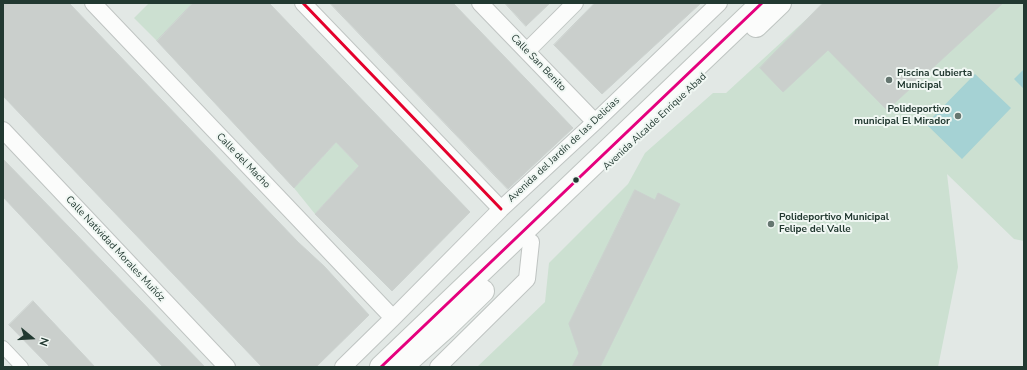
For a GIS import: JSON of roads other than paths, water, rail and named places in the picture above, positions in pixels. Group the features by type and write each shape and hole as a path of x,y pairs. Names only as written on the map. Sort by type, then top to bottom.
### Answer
{"main road":[{"name":"Avenida Alcalde Enrique Abad","path":"381,367 762,3"},
{"name":"Avenida Alcalde Enrique Abad","path":"402,367 446,327 608,166 780,3"}],"street":[{"name":"Calle del Macho","path":"93,3 393,318"},
{"path":"303,3 502,209"},
{"name":"Calle San Benito","path":"480,3 596,122"},
{"path":"527,51 575,3"},
{"name":"Avenida del Jardín de las Delicias","path":"343,367 502,209 596,122 719,3"},
{"name":"Calle Natividad Morales Muñóz","path":"3,130 227,367"},
{"path":"438,367 527,279 531,242"},
{"path":"3,348 22,367"}],"water":[{"path":"1024,69 1024,89 1014,79"},
{"path":"975,74 1011,108 962,159 926,124"}],"place":[{"name":"Piscina Cubierta Municipal","path":"889,80"},
{"name":"Polideportivo municipal El Mirador","path":"958,116"},
{"name":"Polideportivo Municipal Felipe del Valle","path":"771,224"}]}
